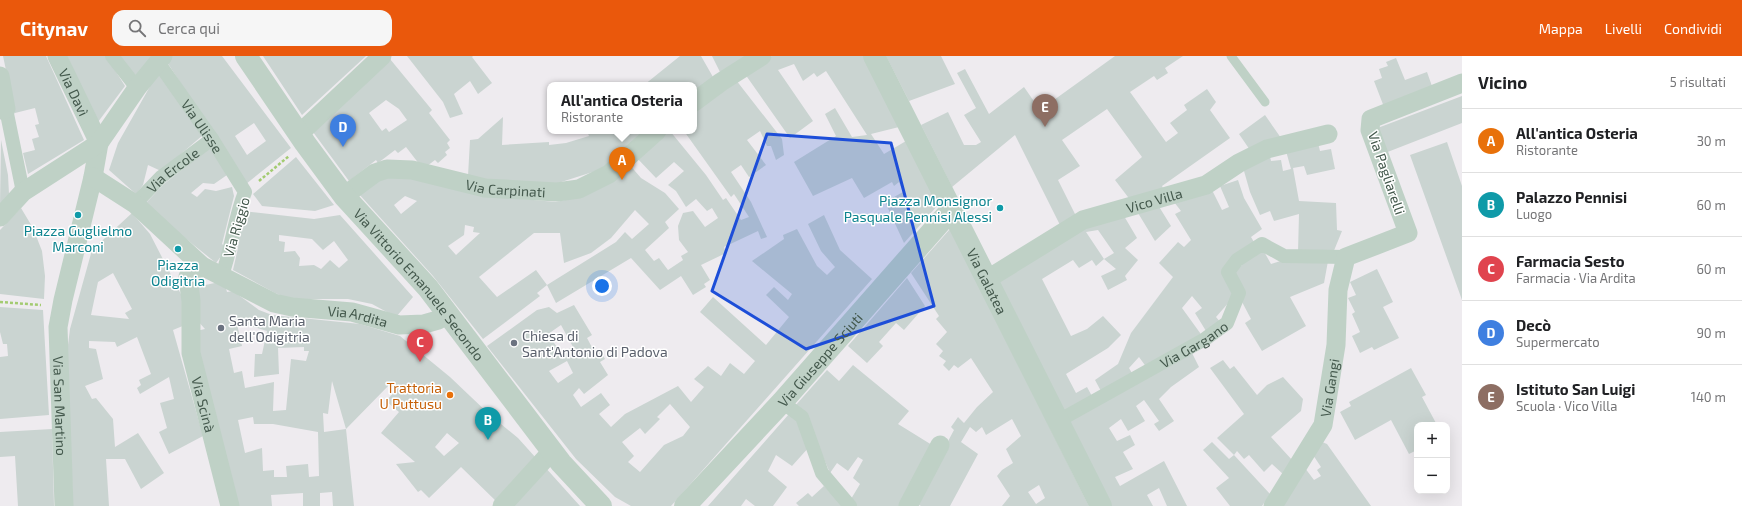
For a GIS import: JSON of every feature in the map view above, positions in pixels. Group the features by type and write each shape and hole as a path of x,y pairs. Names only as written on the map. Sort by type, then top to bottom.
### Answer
{"street":[{"name":"Via Davì","path":"57,56 100,134"},
{"path":"112,56 137,88"},
{"name":"Via Vittorio Emanuele Secondo","path":"246,56 302,139 344,196 428,288 552,451 601,506"},
{"path":"302,139 382,56"},
{"path":"697,100 721,82 762,56"},
{"name":"Via Galatea","path":"874,56 950,210 1101,506"},
{"path":"0,217 20,191 100,134 161,59"},
{"name":"Via Ulisse","path":"161,59 245,192"},
{"path":"0,76 3,109 20,191"},
{"name":"Via Pagliarelli","path":"1346,257 1408,233 1370,130 1371,119 1462,83"},
{"name":"Via San Martino","path":"64,506 58,327 61,306 93,176 100,134"},
{"name":"Via Carpinati","path":"344,196 375,173 387,169 412,170 485,188 557,192 579,190 609,174 653,134"},
{"name":"Vico Villa","path":"986,280 1083,220 1206,185 1239,163 1267,149 1328,134"},
{"name":"Via Ercole","path":"135,204 161,177 212,139"},
{"name":"Via Ardita","path":"93,176 135,204 202,266 225,273 274,303 292,307 352,312 399,325 424,324 438,320 447,314"},
{"name":"Via Riggio","path":"225,273 239,208 245,192"},
{"name":"Via Giuseppe Sciuti","path":"685,506 782,402 950,210"},
{"name":"Via Gargano","path":"1058,421 1205,339 1227,323 1239,292 1228,272 1237,260 1262,244 1284,256 1346,257"},
{"name":"Via Gangi","path":"1273,506 1323,425 1336,344 1338,290 1346,257"},
{"name":"Via Scinà","path":"202,266 188,277 191,301 191,352 230,506"},
{"path":"782,402 802,417 822,473 850,506"},
{"path":"908,506 940,444"},
{"path":"502,506 552,451"}],"lane":[{"path":"1231,56 1265,102"}],"path":[{"name":"Via Riggio","path":"245,192 302,139"},
{"path":"0,302 61,306"}],"highlighted area":[{"path":"767,134 891,143 934,306 806,349 712,291"}],"building":[{"path":"3,56 46,56 84,140 28,174 23,153 35,150 32,139 39,137 35,125 39,124 35,108 15,113"},
{"path":"67,56 106,56 125,86 98,122"},
{"path":"119,56 153,56 136,77"},
{"path":"172,56 222,56 291,148 246,184 167,62","holes":["254,123 266,141 247,155 235,136"]},
{"path":"263,56 366,56 302,115"},
{"path":"407,56 473,56 472,57 492,83 478,94 470,81 454,94 463,114 450,118 443,102"},
{"path":"680,56 701,56 713,77 697,90 697,82 648,82"},
{"path":"712,56 751,56 720,72"},
{"path":"772,56 863,56 899,127 871,134 884,154 906,141 938,205 904,243 885,202 903,192 899,182 894,186 892,182 864,198 852,178 813,196 794,162 836,136 825,114 835,108 852,137 867,135 826,71 817,77 814,73 803,81 794,64 778,70 813,121 790,138 745,74"},
{"path":"886,56 941,56 955,84 909,101"},
{"path":"1115,56 1183,56 1165,68 1168,73 1157,80 1154,76 1130,92 1166,142 1178,133 1170,123 1187,110 1184,105 1207,89 1216,102 1210,110 1230,138 1162,186 1165,192 1131,201 1115,180 1142,157 1107,109 1062,140 1080,166 1058,180 1076,216 1060,225 1015,135 952,187 921,125 948,112 964,145 976,145 981,142 964,115 976,108 957,73 965,69 989,114 1024,87 1040,110"},
{"path":"1396,58 1405,80 1427,72 1433,89 1384,107 1374,81 1382,78 1379,69 1388,66 1386,62"},
{"path":"390,59 432,110 429,113 450,140 447,143 450,148 445,152 447,155 438,163 435,160 423,169 406,147 398,153 395,150 378,163 376,160 349,181 313,132","holes":["386,100 399,109 407,120 389,132 386,128 382,131 369,113"]},
{"path":"157,74 162,74 203,135 161,171 148,165 143,185 136,194 109,170 118,143"},
{"path":"736,80 782,139 784,155 776,160 771,146 767,146 760,131 747,140 766,165 749,177 741,165 731,172 751,202 767,237 761,239 758,231 724,247 726,253 701,265 710,280 704,284 706,287 693,295 681,276 660,290 631,258 556,303 547,285 537,293 540,296 483,339 433,276 358,193 381,178 408,177 489,196 556,202 583,196 628,163 641,178 665,193 679,209 665,222 669,228 645,250 654,261 659,258 668,270 683,260 681,256 688,252 679,240 678,226 683,213 693,211 705,227 718,218 712,208 707,211 696,199 686,207 676,191 668,185 684,171 674,162 656,178 636,157 660,134 672,134 706,175 723,200 726,198 741,220 749,217 734,194 731,197 686,134 697,134 697,109","holes":["405,196 417,201 401,214 394,205","635,210 649,224 632,239 625,232 616,242 547,285 536,270 497,297 479,277 534,233 560,233 564,263 591,253 611,238","465,225 474,227 473,232 480,233 456,255 448,246 464,235"]},
{"path":"1462,96 1462,123 1385,153 1375,129"},
{"path":"1265,115 1281,138 1252,153 1239,134"},
{"path":"503,117 502,145 549,142 549,145 566,143 589,136 588,134 644,134 602,169 555,184 489,182 468,176 470,140 478,139"},
{"path":"1,140 8,175 9,194 0,205"},
{"path":"1447,142 1462,186 1462,300 1410,155"},
{"path":"1318,143 1320,151 1331,149 1335,169 1307,175 1304,166 1293,168 1299,201 1336,203 1337,230 1342,231 1333,253 1298,252 1299,214 1274,221 1270,211 1260,215 1250,192 1242,164 1269,152 1271,161 1281,160 1283,171 1291,169 1286,151"},
{"path":"211,147 227,175 214,184 203,183 191,193 197,197 205,189 216,191 232,187 234,196 222,244 227,248 216,263 169,225 146,203 164,184"},
{"path":"296,157 334,205 315,211 262,206 253,194"},
{"path":"1238,180 1244,198 1262,229 1251,237 1254,242 1221,271 1237,293 1216,317 1221,323 1206,331 1195,313 1202,308 1192,296 1182,308 1203,337 1147,368 1139,357 1129,368 1133,375 1102,393 1095,380 1118,364 1131,333 1173,277 1159,263 1178,242 1184,247 1191,240 1175,214 1181,211 1174,202 1212,190 1222,210 1229,207 1220,186"},
{"path":"1158,205 1171,226 1155,241 1138,213"},
{"path":"21,208 33,228 42,251 45,276 44,299 0,294 0,230"},
{"path":"242,211 314,219 340,215 413,297 396,317 372,304 348,299 290,299 275,293 233,270 238,248","holes":["279,235 312,239 323,250 334,241 348,260 339,268 330,260 321,269 314,265 299,266 300,258 295,251 284,252 285,242 279,241"]},
{"path":"132,213 150,234 185,302 185,325 173,330 203,436 169,454 159,432 167,428 160,403 174,399 169,377 140,394 137,388 141,385 139,380 151,374 137,337 117,347 115,342 89,341 89,348 96,349 103,379 85,386 92,399 96,398 113,419 115,447 138,433 164,473 141,489 125,459 106,459 109,506 73,506 67,353 70,329 92,250","holes":["113,273 132,309 125,313 129,319 91,315 98,282"]},
{"path":"824,215 840,250 872,279 671,506 631,506 615,497 576,459 487,346 537,310 549,307 557,313 574,305 592,335 587,338 595,353 600,351 605,359 600,362 608,375 584,394 579,388 573,395 581,407 601,393 610,405 599,414 611,427 625,414 678,386 691,402 704,387 694,379 708,366 721,376 730,363 744,374 755,361 700,312 713,297 766,345 789,317 766,295 774,287 788,300 792,294 752,261 784,239 783,235 797,229 817,266 827,275 835,267 821,251 808,224","holes":["561,325 573,347 561,353 548,334","567,361 573,373 558,383 549,371","670,404 690,427 683,436 664,445 640,472 628,462 634,456 622,442 640,428 645,434 660,419 657,417"]},
{"path":"1124,216 1137,238 1125,248 1138,260 1125,276 1127,280 1108,290 1101,276 1116,269 1104,259 1096,266 1092,260 1079,268 1073,260 1042,279 1071,336 1087,329 1103,316 1121,335 1108,348 1066,374 1076,393 1087,387 1093,398 1064,414 998,281 1084,226","holes":["1098,230 1114,253 1104,259 1086,232"]},
{"path":"950,229 1089,506 1002,506 1010,496 997,476 1002,470 1013,463 1006,449 1021,436 1012,419 986,435 982,427 976,432 970,427 961,442 978,454 950,506 921,506 915,503 954,430 951,427 958,417 964,423 977,407 993,392 971,358 958,368 954,365 949,371 943,365 946,361 939,356 943,351 936,344 947,332 936,319 939,316 911,273","holes":["1039,485 1045,498 1036,504 1028,492"]},
{"path":"1262,248 1271,264 1287,259 1328,261 1324,283 1290,297 1306,326 1262,351 1245,323 1251,319 1241,300 1232,272 1242,265 1240,261"},
{"path":"1377,269 1393,302 1383,307 1399,338 1374,350 1372,347 1360,353 1352,336 1360,332 1352,314 1355,312 1348,298 1356,295 1350,282"},
{"path":"907,278 925,306 904,330 896,323 879,342 883,346 867,363 848,346"},
{"path":"224,281 227,292 233,291 259,310 272,315 360,324 400,336 450,377 490,415 518,438 536,458 498,503 461,467 429,498 421,490 418,492 396,464 415,462 381,433 399,412 386,401 397,389 391,383 346,429 354,506 333,506 332,492 320,493 320,506 303,506 303,493 271,495 272,506 238,506 198,353 196,331 205,329 197,320 196,287","holes":["241,323 267,331 262,354 255,354 254,377 279,374 278,348 304,347 304,351 309,351 306,361 291,359 286,410 273,411 274,382 245,388 242,371 234,373 229,349 242,346 237,324","332,381 346,429 324,432 323,413 328,414","253,417 254,424 273,424 318,432 319,476 309,477 308,464 286,466 287,477 274,477 274,470 263,471 262,448 245,453 238,420","447,433 459,443 444,456 435,447"]},
{"path":"0,307 43,310 49,415 0,419 0,357 8,356 7,344 3,344 0,332"},
{"path":"1191,351 1199,367 1171,387 1159,399 1174,421 1159,431 1154,424 1159,421 1144,400 1136,406 1145,421 1128,431 1121,419 1109,428 1117,441 1130,435 1135,445 1123,452 1133,469 1115,477 1120,486 1164,461 1187,506 1167,506 1159,488 1147,495 1153,506 1111,506 1068,421"},
{"path":"1223,360 1230,369 1234,366 1257,395 1267,385 1283,377 1303,399 1301,411 1271,437 1293,461 1284,475 1272,464 1264,472 1249,455 1244,459 1237,451 1234,455 1217,438 1244,414 1210,368"},
{"path":"853,365 909,411 898,424 932,445 900,506 856,506 851,499 860,484 853,478 863,460 858,457 848,471 837,463 830,473 805,415 795,406 827,370 839,381"},
{"path":"1411,368 1426,395 1422,397 1435,422 1414,422 1414,452 1409,454 1391,420 1355,440 1340,412 1351,406 1349,402"},
{"path":"789,414 801,421 810,446 792,466 776,455 768,471 787,487 773,506 755,506 746,499 741,506 708,506"},
{"path":"52,429 54,506 18,506 15,456 0,457 0,432"},
{"path":"1212,442 1229,459 1234,455 1270,494 1262,506 1230,506 1216,488 1229,478 1203,450"},
{"path":"1322,442 1327,444 1371,506 1279,506 1305,468 1314,480 1321,476 1317,470 1321,467 1313,455"},
{"path":"544,466 580,506 508,506"},
{"path":"824,486 843,506 799,506 796,503 808,493 812,497"}],"place":[{"name":"Istituto San Luigi","path":"1045,127"},
{"name":"Decò","path":"343,147"},
{"name":"All'antica Osteria","path":"622,180"},
{"name":"Piazza Monsignor Pasquale Pennisi Alessi","path":"1000,208"},
{"name":"Piazza Guglielmo Marconi","path":"78,215"},
{"name":"Piazza Odigitria","path":"178,249"},
{"name":"Santa Maria dell'Odigitria","path":"221,328"},
{"name":"Chiesa di Sant'Antonio di Padova","path":"514,343"},
{"name":"Farmacia Sesto","path":"420,362"},
{"name":"Trattoria U Puttusu","path":"450,395"},
{"name":"Palazzo Pennisi","path":"488,440"}]}
